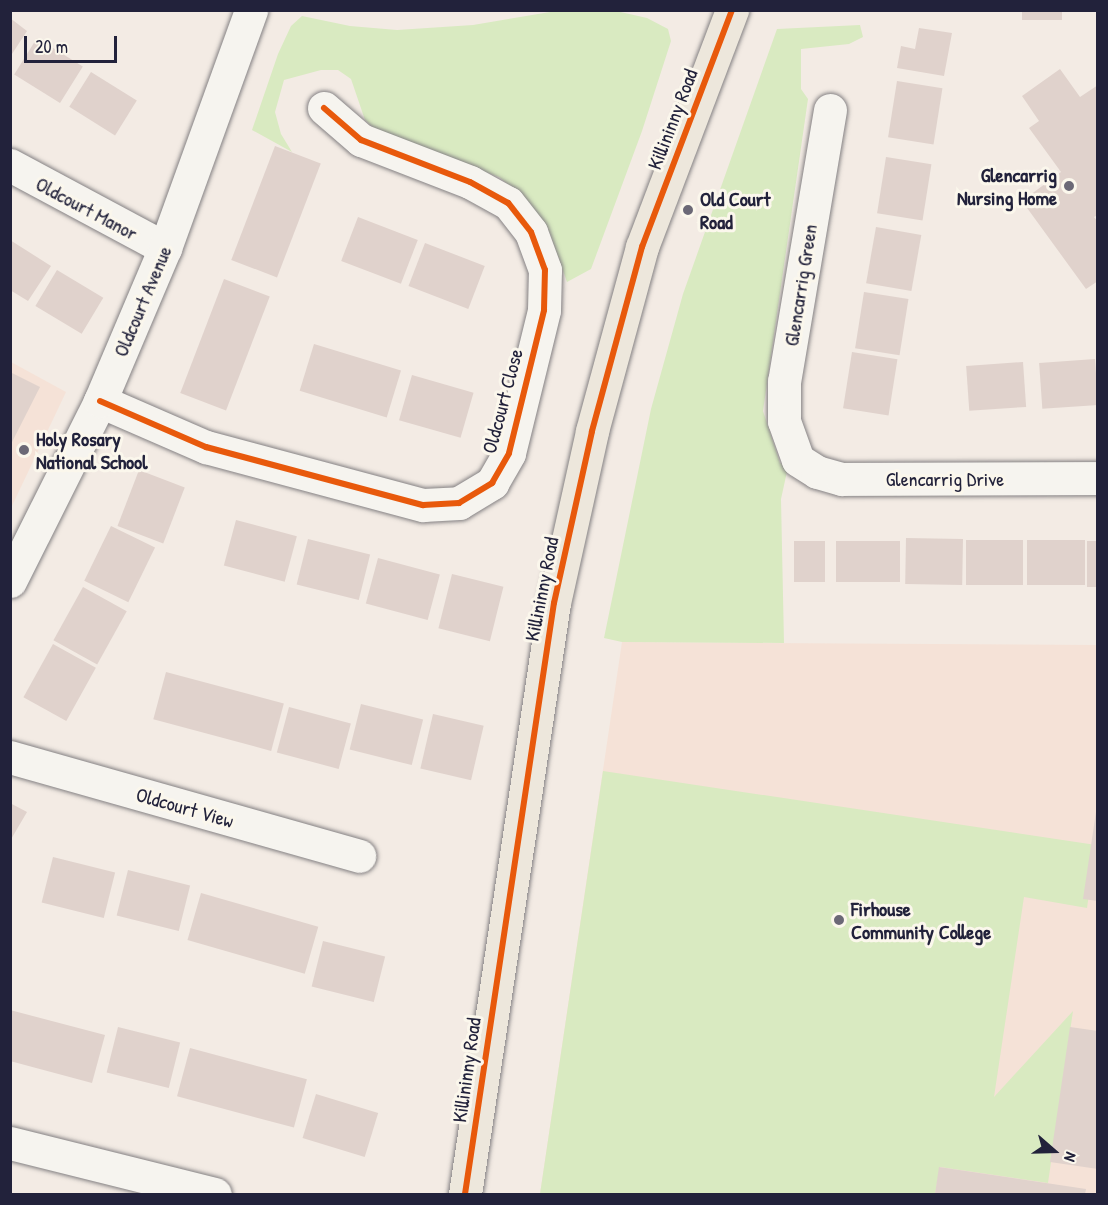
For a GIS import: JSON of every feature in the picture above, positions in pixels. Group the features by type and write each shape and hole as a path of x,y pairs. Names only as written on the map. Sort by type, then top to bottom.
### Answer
{"main road":[{"name":"Killininny Road","path":"465,1194 536,708 554,603 592,431 642,247 732,10"}],"street":[{"name":"Oldcourt Avenue","path":"10,581 100,400 165,248 251,10"},
{"name":"Oldcourt Close","path":"100,400 206,447 423,505 459,503 492,483 509,453 544,310 545,270 531,232 508,203 470,182 361,140 324,108"},
{"name":"Glencarrig Green","path":"798,460 784,421 784,381 830,110"},
{"name":"Oldcourt Manor","path":"10,165 165,248"},
{"name":"Glencarrig Drive","path":"798,460 817,472 842,479 1098,478"},
{"name":"Oldcourt View","path":"10,758 359,856"},
{"path":"10,1143 215,1194"}],"shaded area":[{"name":"Holy Rosary National School","path":"11,362 66,392 11,508"},
{"name":"Firhouse Community College","path":"622,642 1097,645 1097,1194 540,1194"}],"green space":[{"path":"556,11 616,11 647,18 668,29 671,41 642,131 591,269 567,282 548,228 528,201 499,177 379,133 365,120 351,79 338,70 321,70 284,80 275,112 281,134 292,152 252,130 278,54 291,26 302,16 350,26 397,30 473,25"},
{"path":"860,25 863,37 849,44 801,49 801,89 808,99 763,411 780,463 788,467 781,499 784,643 622,642 604,638 651,409 683,294 777,29"},
{"name":"Firhouse Community College","path":"603,771 1096,845 1087,908 1024,897 994,1097 1073,1011 1048,1183 940,1167 935,1194 540,1194"}],"building":[{"path":"1022,10 1062,10 1062,20 1022,20"},
{"path":"10,18 27,31 10,57"},
{"path":"919,28 952,33 944,76 897,68 901,46 915,49"},
{"path":"37,38 83,67 60,103 14,74"},
{"name":"Glencarrig Nursing Home","path":"1060,69 1080,97 1098,85 1098,215 1094,217 1098,222 1098,281 1086,289 1022,201 1061,172 1029,128 1039,121 1022,96"},
{"path":"91,72 137,101 115,135 69,107"},
{"path":"897,81 942,88 934,144 888,137"},
{"path":"275,146 321,164 277,277 231,260"},
{"path":"886,157 931,164 923,220 877,213"},
{"path":"358,217 418,240 401,284 341,261"},
{"path":"876,227 921,235 911,291 866,283"},
{"path":"10,240 51,266 28,301 10,290"},
{"path":"425,243 485,266 468,309 409,286"},
{"path":"57,270 103,298 82,334 35,306"},
{"path":"224,279 270,297 226,410 180,393"},
{"path":"864,292 908,299 900,355 855,348"},
{"path":"314,344 401,371 387,417 300,391"},
{"path":"852,352 897,359 889,415 843,408"},
{"path":"1095,359 1098,405 1042,409 1039,363"},
{"path":"1023,362 1026,407 969,411 966,366"},
{"path":"10,372 40,387 10,446"},
{"path":"412,375 474,393 461,438 399,420"},
{"path":"139,470 185,488 163,544 117,526"},
{"path":"236,520 297,536 285,582 224,565"},
{"path":"111,526 155,547 128,602 84,581"},
{"path":"906,538 963,539 962,585 905,584"},
{"path":"308,539 370,554 359,600 297,585"},
{"path":"966,540 1023,540 1023,585 966,585"},
{"path":"1027,540 1085,540 1085,585 1027,585"},
{"path":"794,541 825,541 825,582 794,582"},
{"path":"836,541 900,541 900,582 836,582"},
{"path":"1087,541 1098,541 1098,587 1087,587"},
{"path":"378,558 440,575 428,620 366,603"},
{"path":"452,574 503,587 490,641 438,628"},
{"path":"83,587 127,611 97,665 53,640"},
{"path":"53,644 96,668 66,721 23,697"},
{"path":"166,672 284,704 271,751 153,719"},
{"path":"361,704 423,719 412,765 350,750"},
{"path":"289,707 351,724 339,769 277,752"},
{"path":"433,714 484,726 471,780 420,769"},
{"path":"10,803 27,812 10,841"},
{"path":"1096,812 1098,812 1098,901 1083,899"},
{"path":"53,857 115,872 104,918 42,903"},
{"path":"128,870 190,885 179,931 117,916"},
{"path":"201,893 318,927 305,974 187,940"},
{"path":"323,941 385,956 374,1002 312,987"},
{"path":"10,1010 105,1035 92,1083 10,1061"},
{"path":"118,1027 180,1042 169,1088 107,1073"},
{"path":"1070,1027 1098,1031 1098,1169 1050,1162"},
{"path":"190,1048 307,1079 294,1128 177,1096"},
{"path":"316,1094 378,1113 365,1157 303,1138"},
{"path":"939,1167 1086,1189 1085,1194 935,1194"}],"cycle path":[{"path":"465,1194 554,603 592,431 642,247 732,10"},
{"path":"100,401 206,447 423,505 459,503 492,483 509,453 544,310 545,270 531,232 508,203 470,182 361,140 324,108"}],"place":[{"name":"Glencarrig Nursing Home","path":"1069,186"},
{"name":"Old Court Road","path":"688,210"},
{"name":"Holy Rosary National School","path":"24,450"},
{"name":"Firhouse Community College","path":"839,920"}]}
